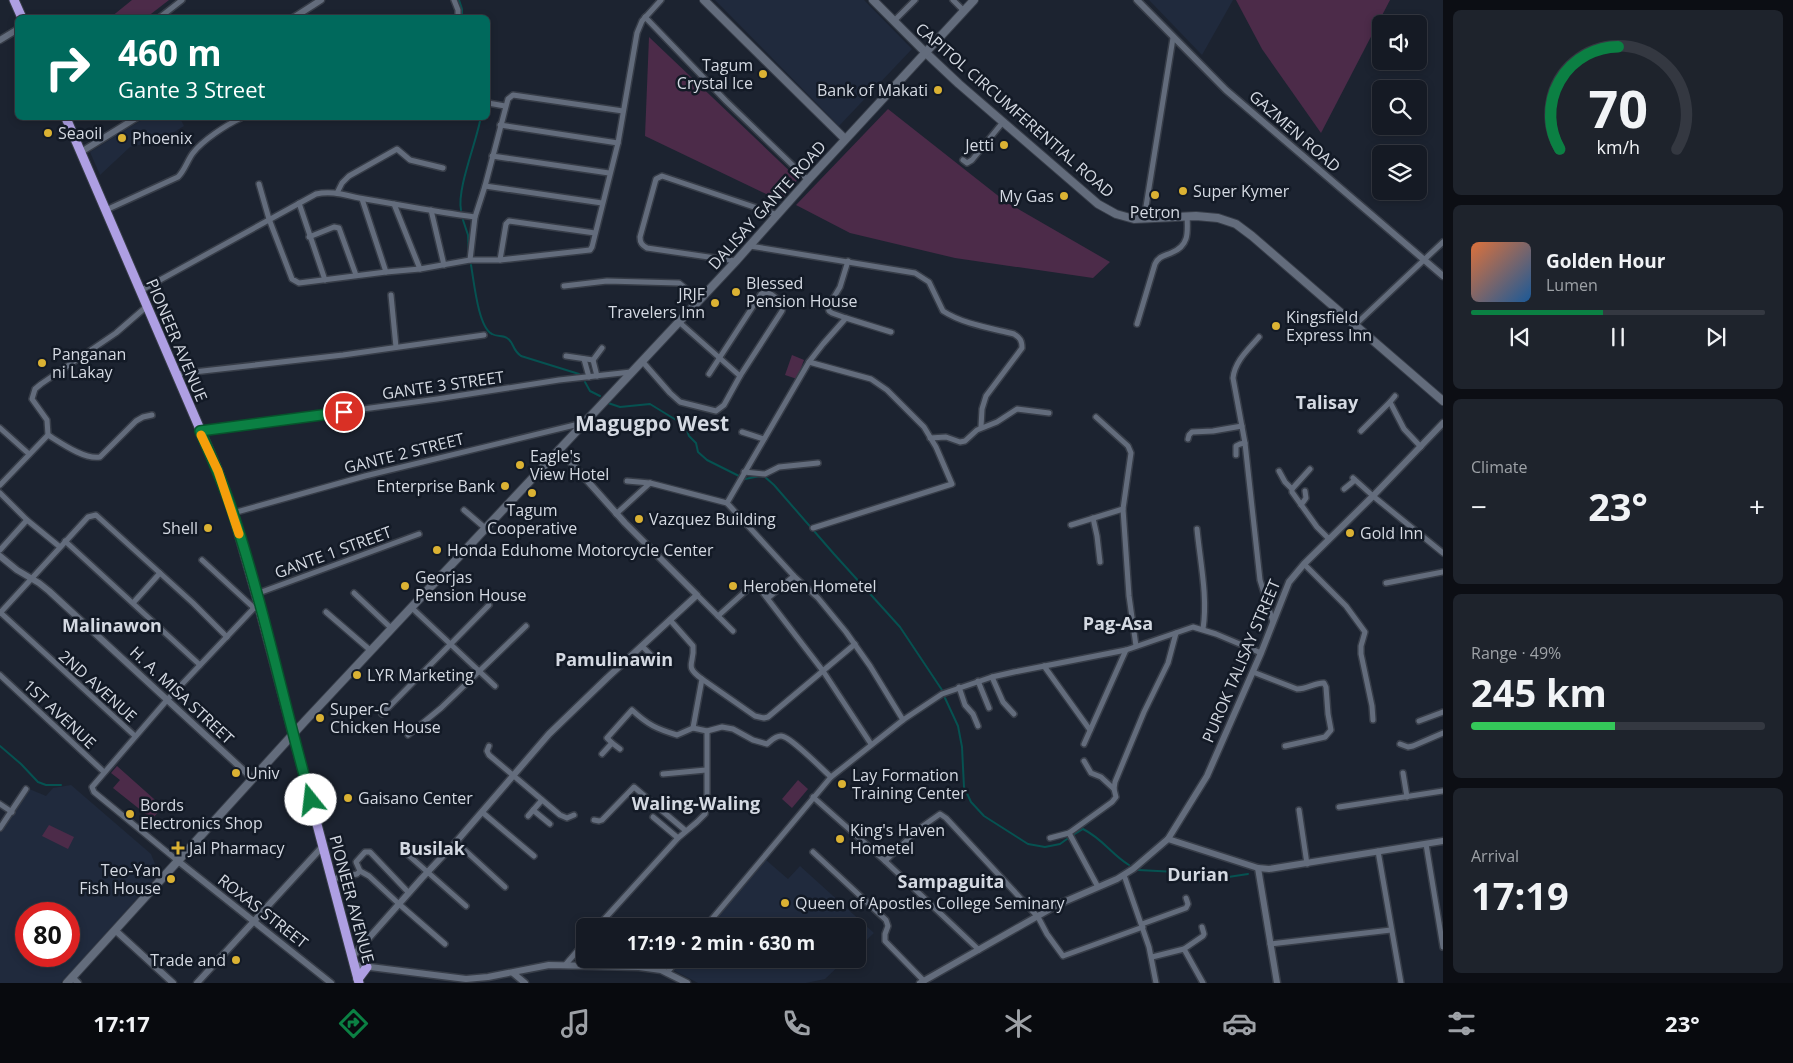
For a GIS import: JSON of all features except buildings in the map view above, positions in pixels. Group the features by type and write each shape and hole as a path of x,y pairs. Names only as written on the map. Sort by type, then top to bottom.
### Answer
{"highway":[{"path":"14,0 21,15"},
{"name":"PIONEER AVENUE","path":"67,120 218,471 233,513 358,981"},
{"path":"358,981 367,967"}],"main road":[{"path":"704,0 845,139"},
{"name":"CAPITOL CIRCUMFERENTIAL ROAD","path":"873,0 926,53 1098,204 1125,218 1210,216 1236,224 1443,401"},
{"name":"DALISAY GANTE ROAD","path":"70,980 370,650 700,300 845,139 974,0"}],"street":[{"path":"163,15 182,0"},
{"path":"298,15 321,0"},
{"path":"454,0 458,15"},
{"path":"259,184 269,219 293,281 299,284 444,266 470,260 500,260 590,250 618,143 637,33 645,18 660,0"},
{"path":"894,21 915,0"},
{"path":"954,0 964,11"},
{"name":"GAZMEN ROAD","path":"1137,0 1226,90 1443,276"},
{"path":"645,18 726,101 808,180"},
{"path":"0,40 15,31"},
{"path":"1144,219 1173,38"},
{"path":"470,260 474,217 485,186 508,98 513,95 623,111"},
{"path":"490,103 505,106"},
{"path":"81,152 133,120"},
{"path":"106,210 178,177 197,149 226,126 237,120"},
{"path":"962,160 968,163 972,160 1003,122"},
{"path":"500,125 618,143"},
{"path":"338,193 342,183 349,176 397,149 410,160 443,168"},
{"path":"492,156 609,173"},
{"path":"736,261 643,246 640,242 640,237 656,179 662,176 778,215"},
{"path":"485,186 602,203"},
{"path":"140,291 316,194 338,193 362,199 474,217"},
{"path":"362,199 386,272"},
{"path":"298,203 325,280"},
{"path":"394,204 420,269"},
{"path":"431,210 444,266"},
{"path":"1137,324 1155,264 1160,257 1181,248 1186,242 1188,234 1187,216"},
{"path":"500,260 506,224 509,221 595,232"},
{"path":"309,237 334,227 339,228 356,276"},
{"path":"1355,325 1443,242"},
{"path":"750,246 902,270 921,275 929,282 943,311 957,318 1014,334 1020,338 1022,348 986,396 982,409 981,427"},
{"path":"848,261 840,287 828,307 829,310 832,314 891,332"},
{"path":"564,286 607,281 679,283 700,300"},
{"path":"642,361 680,402 716,411 724,405 740,376 782,311 783,303 768,292 761,294 709,374"},
{"path":"391,295 396,348"},
{"path":"48,435 46,420 32,399 35,389 55,372 116,333 146,307"},
{"path":"727,503 809,362 846,318"},
{"path":"679,322 740,376"},
{"path":"175,374 396,348 484,335"},
{"path":"1259,337 1239,360 1234,371 1234,385 1242,426 1260,580 1274,622"},
{"path":"593,360 602,348"},
{"path":"566,356 593,360"},
{"path":"584,359 589,377"},
{"path":"593,360 597,376"},
{"path":"809,362 871,379 880,384 924,427 936,447 952,484 813,528"},
{"name":"GANTE 3 STREET","path":"200,431 631,372"},
{"path":"1360,431 1395,396"},
{"path":"1390,402 1404,429 1421,446"},
{"path":"930,438 946,436 960,442 965,441 981,427 998,422 1017,409 1048,413"},
{"path":"48,435 80,452 92,457 100,457 136,421 142,417 152,415"},
{"path":"1096,417 1128,446 1131,453 1123,509 1129,596 1136,646"},
{"name":"GANTE 2 STREET","path":"233,513 365,476 583,423"},
{"name":"PUROK TALISAY STREET","path":"922,982 1059,904 1124,875 1168,839 1207,776 1253,672 1289,582 1304,564 1443,423"},
{"path":"1188,439 1192,432 1242,426"},
{"path":"0,428 29,454"},
{"path":"742,432 764,439"},
{"path":"0,485 48,435"},
{"path":"1236,455 1236,446 1244,444"},
{"path":"559,449 616,514 733,631"},
{"path":"744,473 765,474 785,466 818,463"},
{"path":"1292,489 1310,469"},
{"path":"1278,471 1292,489 1293,495 1301,506 1329,539"},
{"path":"1344,490 1354,479 1443,552"},
{"path":"627,481 650,483 727,503 794,576 818,598 855,644 903,720"},
{"path":"616,514 650,483"},
{"path":"1301,506 1306,498 1305,491"},
{"path":"0,493 60,547"},
{"path":"1071,525 1123,509"},
{"path":"464,510 485,528"},
{"path":"0,613 88,517 96,515 227,637"},
{"path":"1093,518 1100,562"},
{"path":"0,550 28,520"},
{"path":"1197,529 1204,595 1205,617 1203,629"},
{"name":"GANTE 1 STREET","path":"256,594 419,534"},
{"path":"65,541 200,665"},
{"name":"H. A. MISA STREET","path":"0,556 20,573 32,578 50,591 253,779"},
{"path":"178,861 93,790 93,784 200,665 257,607 202,560"},
{"path":"1304,564 1346,606 1365,632 1360,654 1372,706 1373,720"},
{"path":"1386,583 1443,572"},
{"path":"132,603 160,573"},
{"path":"768,598 794,576"},
{"path":"718,616 752,586 760,589 823,671 872,744"},
{"path":"354,593 391,628"},
{"path":"687,983 667,972 648,967 566,964 541,966 476,979 456,979 367,967 353,961 399,904 575,708 697,595"},
{"path":"382,714 489,605"},
{"path":"410,607 495,686"},
{"path":"326,612 370,650"},
{"name":"2ND AVENUE","path":"0,613 135,736"},
{"path":"670,620 693,646 693,672 755,716 764,718 768,717 855,644"},
{"path":"408,735 434,714 526,626"},
{"path":"713,918 831,776 930,700 960,687 992,677 1126,650 1193,627 1203,629 1261,653"},
{"path":"1114,789 1144,712 1168,663 1176,633"},
{"path":"642,646 661,666"},
{"path":"1084,744 1126,650"},
{"path":"1044,666 1090,730"},
{"path":"1253,672 1297,689 1304,689 1320,683 1326,687 1331,730 1329,734 1325,737 1285,746"},
{"name":"1ST AVENUE","path":"0,675 104,772"},
{"path":"992,677 1004,702 1014,714"},
{"path":"693,728 702,679"},
{"path":"978,681 989,708"},
{"path":"960,687 965,705 973,714 978,726"},
{"path":"620,749 607,738 632,710 647,723 659,730 677,735 693,728 707,731 727,727 753,740 767,744 777,737 783,736 831,776"},
{"path":"1419,721 1443,712"},
{"path":"605,918 678,838 705,814 707,801 707,731"},
{"path":"1400,744 1408,747 1413,746 1443,733"},
{"path":"602,754 612,743"},
{"path":"489,746 487,750 489,755 512,776 564,817 574,815"},
{"path":"1050,838 1069,833 1112,802 1116,797 1114,789 1101,777 1091,772 1084,761"},
{"path":"663,774 706,770"},
{"path":"1403,773 1407,797"},
{"path":"594,820 602,820 634,787 686,831"},
{"path":"0,828 26,789"},
{"path":"1339,807 1443,791"},
{"path":"813,797 886,861 979,950"},
{"path":"528,816 542,800"},
{"path":"0,804 12,812"},
{"path":"533,810 550,824"},
{"path":"1299,810 1307,864"},
{"path":"482,812 534,856"},
{"path":"886,861 930,820 940,814 943,815 1038,916 1042,926 1063,956 1186,908 1188,904 1186,898"},
{"path":"653,817 678,838"},
{"path":"1069,833 1098,887"},
{"path":"1168,839 1258,868 1307,864 1443,841"},
{"path":"456,842 505,887"},
{"path":"1426,844 1443,947"},
{"path":"197,983 323,846"},
{"path":"409,893 370,852 365,852 357,860 360,871 369,876 445,944"},
{"path":"813,852 886,920 888,926 884,934 886,941 922,982"},
{"path":"1378,852 1401,983"},
{"path":"406,853 466,906"},
{"name":"ROXAS STREET","path":"178,861 329,982"},
{"path":"1258,868 1277,983"},
{"path":"332,879 357,874 360,871"},
{"path":"1124,875 1152,957 1156,983"},
{"path":"1152,957 1184,949 1203,936 1202,927"},
{"path":"115,930 174,983"},
{"path":"1270,944 1391,930"},
{"path":"1184,949 1203,983"},
{"path":"566,964 576,952"},
{"path":"667,972 670,968"},
{"path":"513,973 525,983"},
{"path":"70,980 78,983"}],"shaded area":[{"path":"132,0 169,0 150,15 113,15"},
{"path":"715,0 864,0 912,49 839,126"},
{"path":"1149,0 1233,0 1202,55"},
{"path":"1236,0 1390,0 1382,15 1372,15 1372,35 1321,133 1262,49"},
{"path":"649,37 798,179 781,201 645,136"},
{"path":"888,109 1006,202 1110,262 1093,278 955,258 850,233 796,205"},
{"path":"142,120 181,120 184,126 161,140 130,147 100,175 90,152"},
{"path":"792,355 804,360 797,379 785,375"},
{"path":"117,766 163,807 152,819 113,788 120,780 111,773"},
{"path":"798,780 808,789 792,808 782,799"},
{"path":"71,785 151,854 159,874 80,962 80,902 15,902 15,967 75,967 61,983 0,983 0,832 27,788 46,796 53,788"},
{"path":"49,825 74,837 68,849 42,836"},
{"name":"Queen of Apostles College Seminary","path":"766,860 788,879 800,866 857,918 717,918"},
{"name":"Queen of Apostles College Seminary","path":"866,926 874,933 866,940"},
{"path":"675,968 837,968 825,979 806,983 698,983 673,970"}],"waterway":[{"path":"459,0 462,15"},
{"path":"461,210 460,201 464,179 479,120"},
{"path":"463,220 468,235 469,256"},
{"path":"471,265 477,303 487,330 494,335 509,340 521,356 579,374"},
{"path":"585,382 590,391 600,396"},
{"path":"608,403 620,407 650,404 681,423 696,443 698,452 707,460 745,479 765,477 900,627 942,690"},
{"path":"945,698 958,726 962,747 964,787 971,802 984,816 1028,844 1045,847 1060,844 1067,839"},
{"path":"0,746 38,782 46,785 61,785"},
{"path":"1073,835 1083,829 1096,837 1129,865"},
{"path":"1138,870 1177,872 1191,881 1248,874"}],"slow traffic":[{"path":"201,435 218,471 239,534"}],"place":[{"name":"Tagum Crystal Ice","path":"763,74"},
{"name":"Bank of Makati","path":"938,90"},
{"name":"Seaoil","path":"48,133"},
{"name":"Phoenix","path":"122,138"},
{"name":"Jetti","path":"1004,145"},
{"name":"Super Kymer","path":"1183,191"},
{"name":"Petron","path":"1155,195"},
{"name":"My Gas","path":"1064,196"},
{"name":"Blessed Pension House","path":"736,292"},
{"name":"JRJF Travelers Inn","path":"715,303"},
{"name":"Kingsfield Express Inn","path":"1276,326"},
{"name":"Panganan ni Lakay","path":"42,363"},
{"name":"Eagle's View Hotel","path":"520,465"},
{"name":"Enterprise Bank","path":"505,486"},
{"name":"Tagum Cooperative","path":"532,493"},
{"name":"Vazquez Building","path":"639,519"},
{"name":"Shell","path":"208,528"},
{"name":"Gold Inn","path":"1350,533"},
{"name":"Honda Eduhome Motorcycle Center","path":"437,550"},
{"name":"Georjas Pension House","path":"405,586"},
{"name":"Heroben Hometel","path":"733,586"},
{"name":"LYR Marketing","path":"357,675"},
{"name":"Super-C Chicken House","path":"320,718"},
{"name":"Univ","path":"236,773"},
{"name":"Lay Formation Training Center","path":"842,784"},
{"name":"Gaisano Center","path":"348,798"},
{"name":"Bords Electronics Shop","path":"130,814"},
{"name":"King's Haven Hometel","path":"840,839"},
{"name":"Jal Pharmacy","path":"178,848"},
{"name":"Teo-Yan Fish House","path":"171,879"},
{"name":"Queen of Apostles College Seminary","path":"785,903"},
{"name":"Trade and","path":"236,960"}],"district":[{"name":"Talisay","path":"1327,402"},
{"name":"Magugpo West","path":"652,423"},
{"name":"Pag-Asa","path":"1118,623"},
{"name":"Malinawon","path":"112,625"},
{"name":"Pamulinawin","path":"614,659"},
{"name":"Waling-Waling","path":"696,803"},
{"name":"Busilak","path":"432,848"},
{"name":"Durian","path":"1198,874"},
{"name":"Sampaguita","path":"951,881"}],"route":[{"path":"311,800 233,513 218,471 200,431 344,412"}]}
